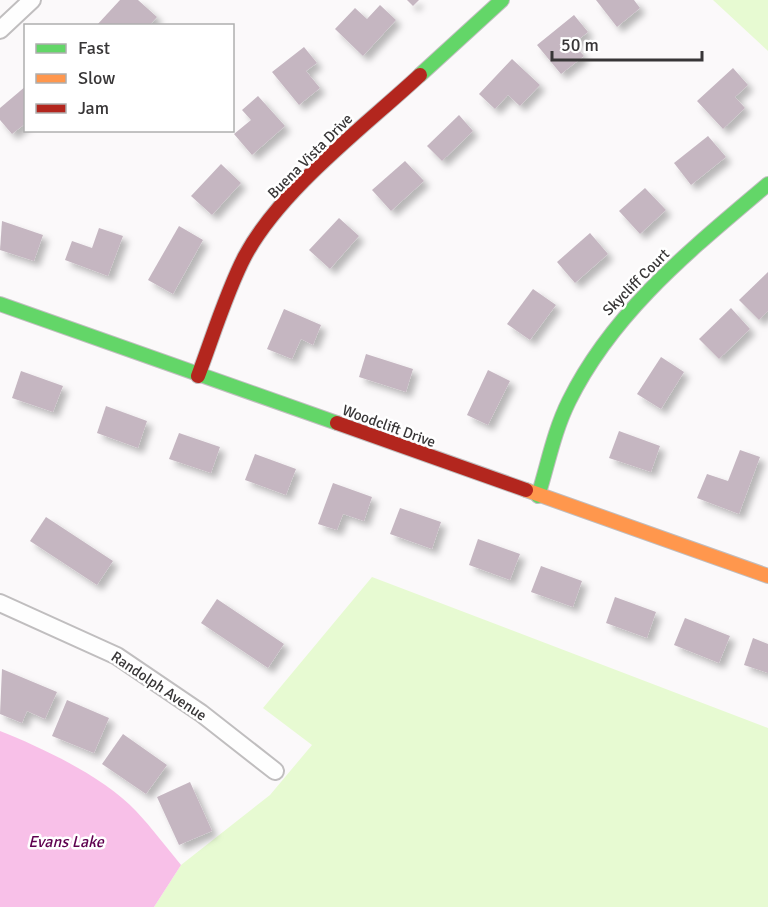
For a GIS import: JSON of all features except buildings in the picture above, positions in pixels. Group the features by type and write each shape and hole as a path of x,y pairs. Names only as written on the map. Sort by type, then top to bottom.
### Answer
{"street":[{"path":"0,30 32,0"},
{"name":"Buena Vista Drive","path":"198,376 246,256 275,214 304,181 502,0"},
{"name":"Skycliff Court","path":"538,496 568,403 610,333 645,292 768,184"},
{"name":"Woodclift Drive","path":"0,304 768,576"},
{"name":"Randolph Avenue","path":"0,603 117,656 201,713 275,771"}],"green space":[{"path":"713,0 768,0 768,51"},
{"path":"372,577 768,728 768,907 154,907 181,865 270,795 312,745 263,708"}],"water":[{"name":"Evans Lake","path":"0,731 35,746 90,775 123,798 142,817 181,865 154,907 0,907"}],"traffic: fast":[{"path":"420,75 502,0"},
{"path":"538,496 564,412 587,368 609,338 657,282 768,184"},
{"path":"0,304 337,423"}],"traffic: slow":[{"path":"526,490 768,576"}],"traffic: jam":[{"path":"198,376 232,284 245,256 261,231 301,183 420,75"},
{"path":"337,423 526,490"}]}
